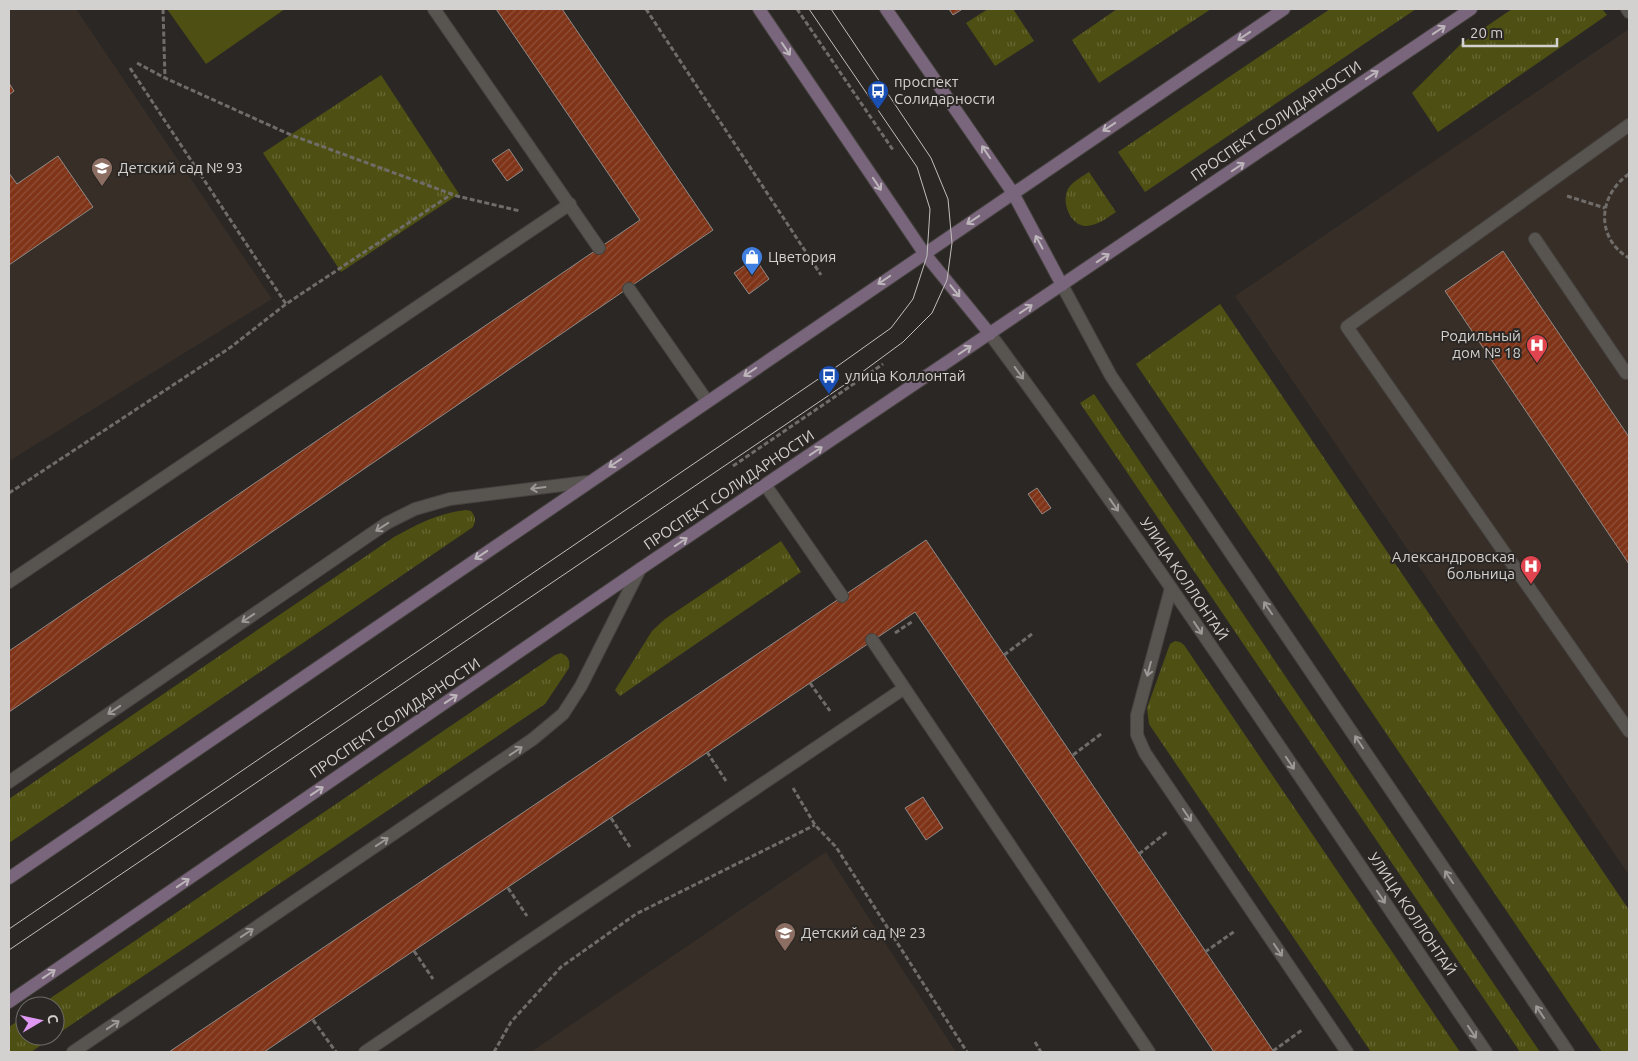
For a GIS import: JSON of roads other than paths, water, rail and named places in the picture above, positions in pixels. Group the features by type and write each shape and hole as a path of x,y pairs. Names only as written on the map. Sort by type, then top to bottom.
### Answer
{"main road":[{"name":"УЛИЦА КОЛЛОНТАЙ","path":"759,9 924,253 990,334"},
{"path":"886,9 1013,193 1062,285"},
{"path":"9,878 587,482 1284,9"},
{"name":"ПРОСПЕКТ СОЛИДАРНОСТИ","path":"9,1002 640,569 766,486 1471,9"}],"street":[{"path":"434,9 600,248"},
{"path":"1629,125 1347,327 1629,730"},
{"path":"9,582 570,204"},
{"path":"1535,239 1626,373 1629,370"},
{"path":"1062,285 1111,376 1568,1052"},
{"path":"629,289 707,401"},
{"name":"УЛИЦА КОЛЛОНТАЙ","path":"990,334 1057,425 1171,588 1486,1052"},
{"path":"9,782 387,523 415,509 450,499 587,482"},
{"path":"766,486 842,596"},
{"path":"73,1052 525,745 563,714 581,686 640,569"},
{"path":"1171,588 1137,715 1137,735 1146,753 1347,1052"},
{"path":"872,640 903,689 1149,1052"},
{"path":"365,1052 903,689"}],"tram line":[{"path":"9,929 891,328 913,299 927,256 930,209 917,167 809,9"},
{"path":"9,950 850,381 903,342 932,313 947,280 952,243 948,199 931,158 831,9"}],"place":[{"name":"проспект Солидарности","path":"878,110"},
{"name":"Детский сад № 93","path":"102,187"},
{"name":"Цветория","path":"752,276"},
{"name":"Родильный дом № 18","path":"1537,364"},
{"name":"улица Коллонтай","path":"829,395"},
{"name":"Александровская больница","path":"1531,585"},
{"name":"Детский сад № 23","path":"785,952"}]}
